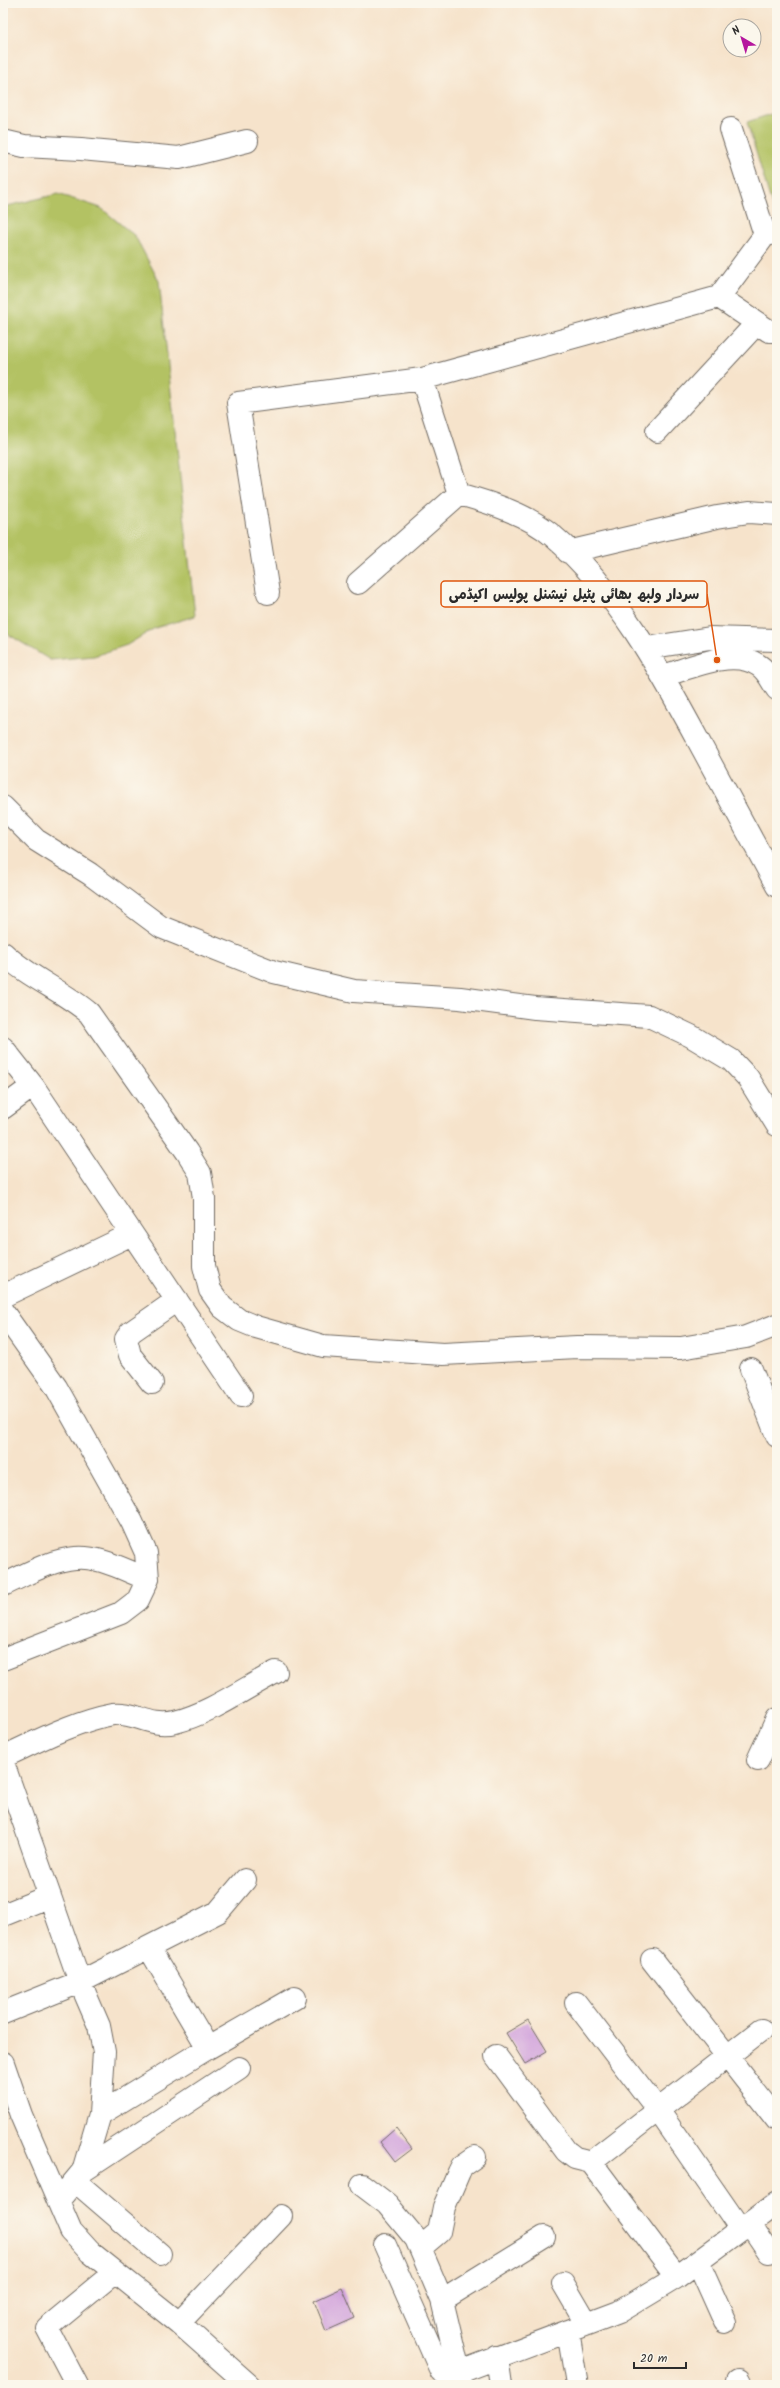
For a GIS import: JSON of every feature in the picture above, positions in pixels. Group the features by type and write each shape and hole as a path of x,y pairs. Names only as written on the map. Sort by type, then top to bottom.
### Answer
{"street":[{"path":"268,593 238,403 422,379 719,297 771,234 731,129"},
{"path":"3,141 24,146 80,149 179,158 247,141"},
{"path":"719,297 757,324 769,331 777,331"},
{"path":"657,431 757,324"},
{"path":"422,379 460,494"},
{"path":"460,494 505,508 552,535 632,626 663,676 777,886"},
{"path":"358,583 460,494"},
{"path":"568,552 717,517 749,512 777,514"},
{"path":"647,648 710,638 777,640"},
{"path":"663,676 723,660 741,659 759,665 777,689"},
{"path":"3,807 36,840 90,874 161,927 274,972 354,991 460,998 535,1008 649,1016 691,1036 731,1060 748,1078 777,1125"},
{"path":"3,953 17,967 73,1000 89,1013 187,1152 200,1173 204,1198 204,1266 210,1290 222,1307 239,1320 256,1327 323,1346 443,1354 577,1347 681,1348 746,1337 777,1325"},
{"path":"3,1048 33,1086 241,1396"},
{"path":"3,1108 33,1086"},
{"path":"3,1296 132,1234"},
{"path":"152,1383 130,1355 126,1340 131,1332 177,1300"},
{"path":"3,1312 56,1387 132,1522 146,1553 148,1579 138,1600 121,1613 3,1660"},
{"path":"751,1369 777,1436"},
{"path":"3,1585 49,1564 75,1558 96,1560 148,1579"},
{"path":"3,1757 67,1728 114,1714 134,1717 153,1723 175,1722 198,1714 276,1672"},
{"path":"758,1760 777,1719"},
{"path":"3,1763 7,1787 50,1896 80,1982 98,2026 104,2052 100,2114 79,2176"},
{"path":"3,2013 80,1982 218,1912 245,1880"},
{"path":"3,1915 50,1896"},
{"path":"149,1948 208,2048"},
{"path":"652,1960 777,2120"},
{"path":"100,2114 208,2048 295,1998"},
{"path":"576,2002 746,2227 769,2252"},
{"path":"591,2162 761,2030"},
{"path":"496,2056 566,2151 575,2158 591,2162 677,2277"},
{"path":"3,2063 21,2115 71,2230 90,2252 179,2324 249,2385"},
{"path":"58,2201 79,2176 239,2068"},
{"path":"420,2248 439,2232 444,2207 458,2172 462,2166 475,2157"},
{"path":"79,2176 160,2254"},
{"path":"362,2186 388,2204 416,2240 442,2300 460,2378"},
{"path":"385,2245 441,2372 449,2376 460,2378 497,2357 620,2312 677,2277 777,2203"},
{"path":"179,2324 281,2216"},
{"path":"442,2300 544,2237"},
{"path":"698,2262 725,2322"},
{"path":"77,2385 47,2328 115,2272"},
{"path":"563,2283 577,2327 577,2385"},
{"path":"497,2357 501,2385"}],"green space":[{"path":"777,112 777,204 772,205 747,122"},
{"path":"58,194 101,208 135,236 159,281 195,616 155,628 127,645 94,656 50,660 3,631 3,207"}],"building":[{"path":"528,2020 547,2051 525,2064 506,2033"},
{"path":"396,2128 412,2149 395,2162 380,2142"},
{"path":"342,2288 355,2318 326,2331 314,2301"}],"place":[{"name":"سردار ولبھ بھائی پٹیل نیشنل پولیس اکیڈمی","path":"717,660"}]}
